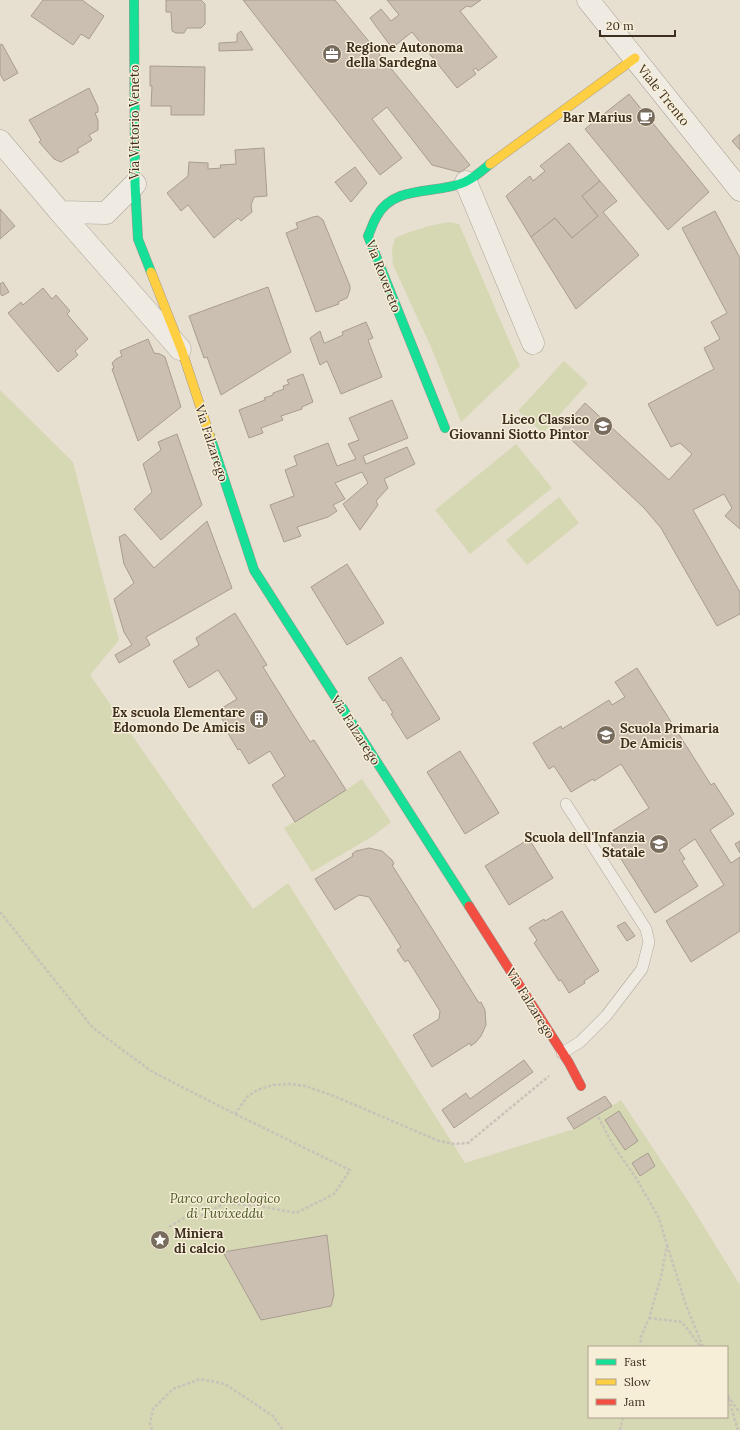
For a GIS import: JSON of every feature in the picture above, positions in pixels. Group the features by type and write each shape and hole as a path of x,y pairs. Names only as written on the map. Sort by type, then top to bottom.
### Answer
{"street":[{"name":"Via Vittorio Veneto","path":"60,212 106,213 135,184 134,0"},
{"name":"Viale Trento","path":"588,0 740,190"},
{"name":"Via Rovereto","path":"445,428 368,236 377,215 390,201 412,192 444,188 466,182 635,58"},
{"path":"0,142 60,212"},
{"path":"466,182 533,343"},
{"name":"Via Falzarego","path":"135,184 138,239 182,351 254,570 581,1086"},
{"name":"Via Falzarego","path":"60,212 182,351"}],"lane":[{"path":"562,1054 580,1042 606,1016 642,969 649,942 646,929 566,804"}],"path":[{"path":"0,912 93,1028 151,1071 350,1170 334,1194 296,1213 265,1207 224,1203 198,1218 184,1218 169,1227"},
{"path":"235,1114 247,1097 257,1090 274,1085 289,1084 305,1086 334,1096 439,1141 454,1144 468,1143 540,1083"},
{"path":"598,1117 659,1218 686,1305 702,1346"},
{"path":"640,1346 641,1337 649,1318 661,1277 667,1244"},
{"path":"649,1318 682,1322 701,1346"},
{"path":"152,1430 150,1423 153,1409 173,1389 200,1379 225,1384 273,1416 283,1430"},
{"path":"728,1395 740,1413"},
{"path":"728,1397 738,1430"},
{"path":"620,1430 623,1418"}],"green space":[{"path":"449,222 459,224 520,366 461,422 431,347 393,265 392,249 395,238 422,228"},
{"path":"564,361 588,383 543,433 518,411"},
{"name":"Parco archeologico di Tuvixeddu","path":"0,390 73,462 119,640 90,675 253,909 288,883 465,1163 574,1129 621,1100 690,1204 740,1285 740,1430 0,1430"},
{"path":"516,444 552,488 470,554 435,510"},
{"path":"559,497 579,523 527,565 506,540"},
{"path":"362,779 391,822 373,836 312,872 284,828"}],"building":[{"path":"43,0 82,0 104,16 89,39 81,34 73,45 31,16"},
{"path":"166,0 201,0 205,4 205,24 201,28 187,28 184,33 176,33 172,31 171,12 166,12"},
{"name":"Regione Autonoma della Sardegna","path":"243,0 335,0 470,165 459,172 432,165 387,107 372,119 402,158 380,175"},
{"name":"Regione Autonoma della Sardegna","path":"387,0 481,0 471,7 467,6 460,11 497,57 478,71 476,68 473,70 476,74 457,88 412,32 392,48 370,18 381,9 391,21 399,15"},
{"path":"241,31 253,50 219,51 219,43 237,42 237,34"},
{"path":"2,44 18,73 4,81 0,74 0,45"},
{"path":"150,66 205,67 204,115 171,115 171,106 151,106 152,86 150,86"},
{"path":"89,88 98,107 98,112 95,113 98,120 98,130 89,135 92,140 77,149 79,152 61,162 54,159 39,142 41,140 29,120"},
{"path":"629,94 709,192 668,230 585,129"},
{"path":"740,134 740,150 732,141"},
{"path":"569,143 600,181 582,196 598,216 572,238 555,218 531,237 506,196 530,176 533,181 545,171 540,166"},
{"path":"264,148 267,196 254,197 251,205 252,212 241,221 238,218 214,238 188,205 181,211 167,193 188,176 189,162 208,163 208,169 221,168 220,165 236,164 235,150"},
{"path":"355,167 367,183 351,202 335,182"},
{"path":"600,181 617,201 603,212 639,255 576,309 531,237 555,218 572,238 598,216 582,196"},
{"path":"0,209 15,226 0,239"},
{"path":"715,211 740,258 740,529 725,516 732,508 724,494 693,510 740,592 740,614 717,626 661,528 644,508 561,430 585,403 669,480 692,454 680,443 671,447 648,404 714,369 704,348 720,339 711,322 727,313 682,228"},
{"path":"318,216 323,220 350,286 350,290 347,298 338,302 339,304 316,312 286,233 298,228 296,223"},
{"path":"3,282 9,292 2,296 0,293 0,284"},
{"path":"268,287 291,352 221,395 207,357 204,358 189,316"},
{"path":"43,288 52,299 56,295 70,311 67,314 88,339 75,351 78,355 58,372 8,313 21,302 23,305"},
{"path":"366,322 373,338 368,340 382,377 341,394 327,361 320,365 310,338 320,331 325,343 343,335 342,332"},
{"path":"148,339 154,353 165,357 181,407 138,441 112,369 114,368 112,363 122,356 120,351"},
{"path":"303,374 313,402 302,407 302,409 281,416 283,420 261,428 263,433 249,438 239,410 265,400 264,398 284,389 283,386 289,384 287,380"},
{"path":"392,400 408,438 363,456 366,464 407,447 415,464 384,479 388,488 376,501 378,505 360,530 343,504 368,483 362,472 335,483 345,499 333,505 337,511 328,517 297,527 301,536 284,542 270,505 294,496 285,470 297,465 294,456 328,443 337,466 356,459 348,444 359,440 349,418"},
{"path":"177,434 202,505 161,540 134,509 152,492 143,464 161,450 158,442"},
{"path":"207,521 232,588 146,637 150,645 119,663 115,655 132,645 124,632 114,599 134,583 124,564 119,537 125,534 154,568"},
{"path":"347,564 384,623 347,645 311,587"},
{"name":"Ex scuola Elementare Edomondo De Amicis","path":"235,613 267,665 263,667 310,742 314,740 346,790 295,822 272,785 285,776 270,751 249,764 240,749 238,750 225,728 227,727 217,711 237,699 218,670 189,688 173,661 199,645 196,638"},
{"path":"401,657 440,719 407,739 391,714 393,713 385,700 383,701 368,678"},
{"path":"637,668 711,785 714,783 734,814 710,830 731,863 740,857 740,931 691,962 666,921 724,885 695,839 679,850 685,859 682,861 698,886 655,913 606,835 649,808 621,764 594,781 593,779 571,792 554,766 549,769 533,743 561,726 562,729 609,700 612,705 625,697 615,682"},
{"path":"460,751 499,813 465,834 427,772"},
{"path":"529,839 553,878 509,905 485,866"},
{"path":"740,841 740,853 735,844"},
{"path":"369,848 382,851 392,860 394,864 392,865 479,1003 481,1002 485,1010 486,1025 481,1036 476,1042 471,1046 470,1043 432,1067 413,1035 439,1019 440,1011 408,960 405,962 397,950 401,947 369,897 359,895 335,910 315,879 353,856 352,854 356,851"},
{"path":"562,911 599,971 584,981 585,983 569,993 561,980 559,981 534,943 537,940 529,928"},
{"path":"625,922 635,936 627,941 617,926"},
{"path":"524,1060 533,1072 454,1128 442,1110 466,1093 470,1099"},
{"path":"605,1096 612,1106 574,1129 567,1118"},
{"path":"619,1111 638,1141 625,1150 605,1120"},
{"path":"648,1153 655,1166 640,1176 632,1163"},
{"path":"327,1235 334,1295 331,1306 261,1320 223,1252"}],"traffic: fast":[{"path":"134,0 135,184 138,239 151,272"},
{"path":"445,428 368,236 377,216 385,206 394,199 417,192 454,186 465,182 490,164"},
{"path":"210,436 254,570 469,906"}],"traffic: slow":[{"path":"490,164 635,58"},
{"path":"151,272 182,351 210,436"}],"traffic: jam":[{"path":"469,906 569,1063 581,1086"}],"place":[{"name":"Regione Autonoma della Sardegna","path":"332,54"},
{"name":"Bar Marius","path":"646,117"},
{"name":"Liceo Classico Giovanni Siotto Pintor","path":"603,426"},
{"name":"Ex scuola Elementare Edomondo De Amicis","path":"259,719"},
{"name":"Scuola Primaria De Amicis","path":"606,735"},
{"name":"Scuola dell'Infanzia Statale","path":"659,844"},
{"name":"Miniera di calcio","path":"160,1240"}]}
